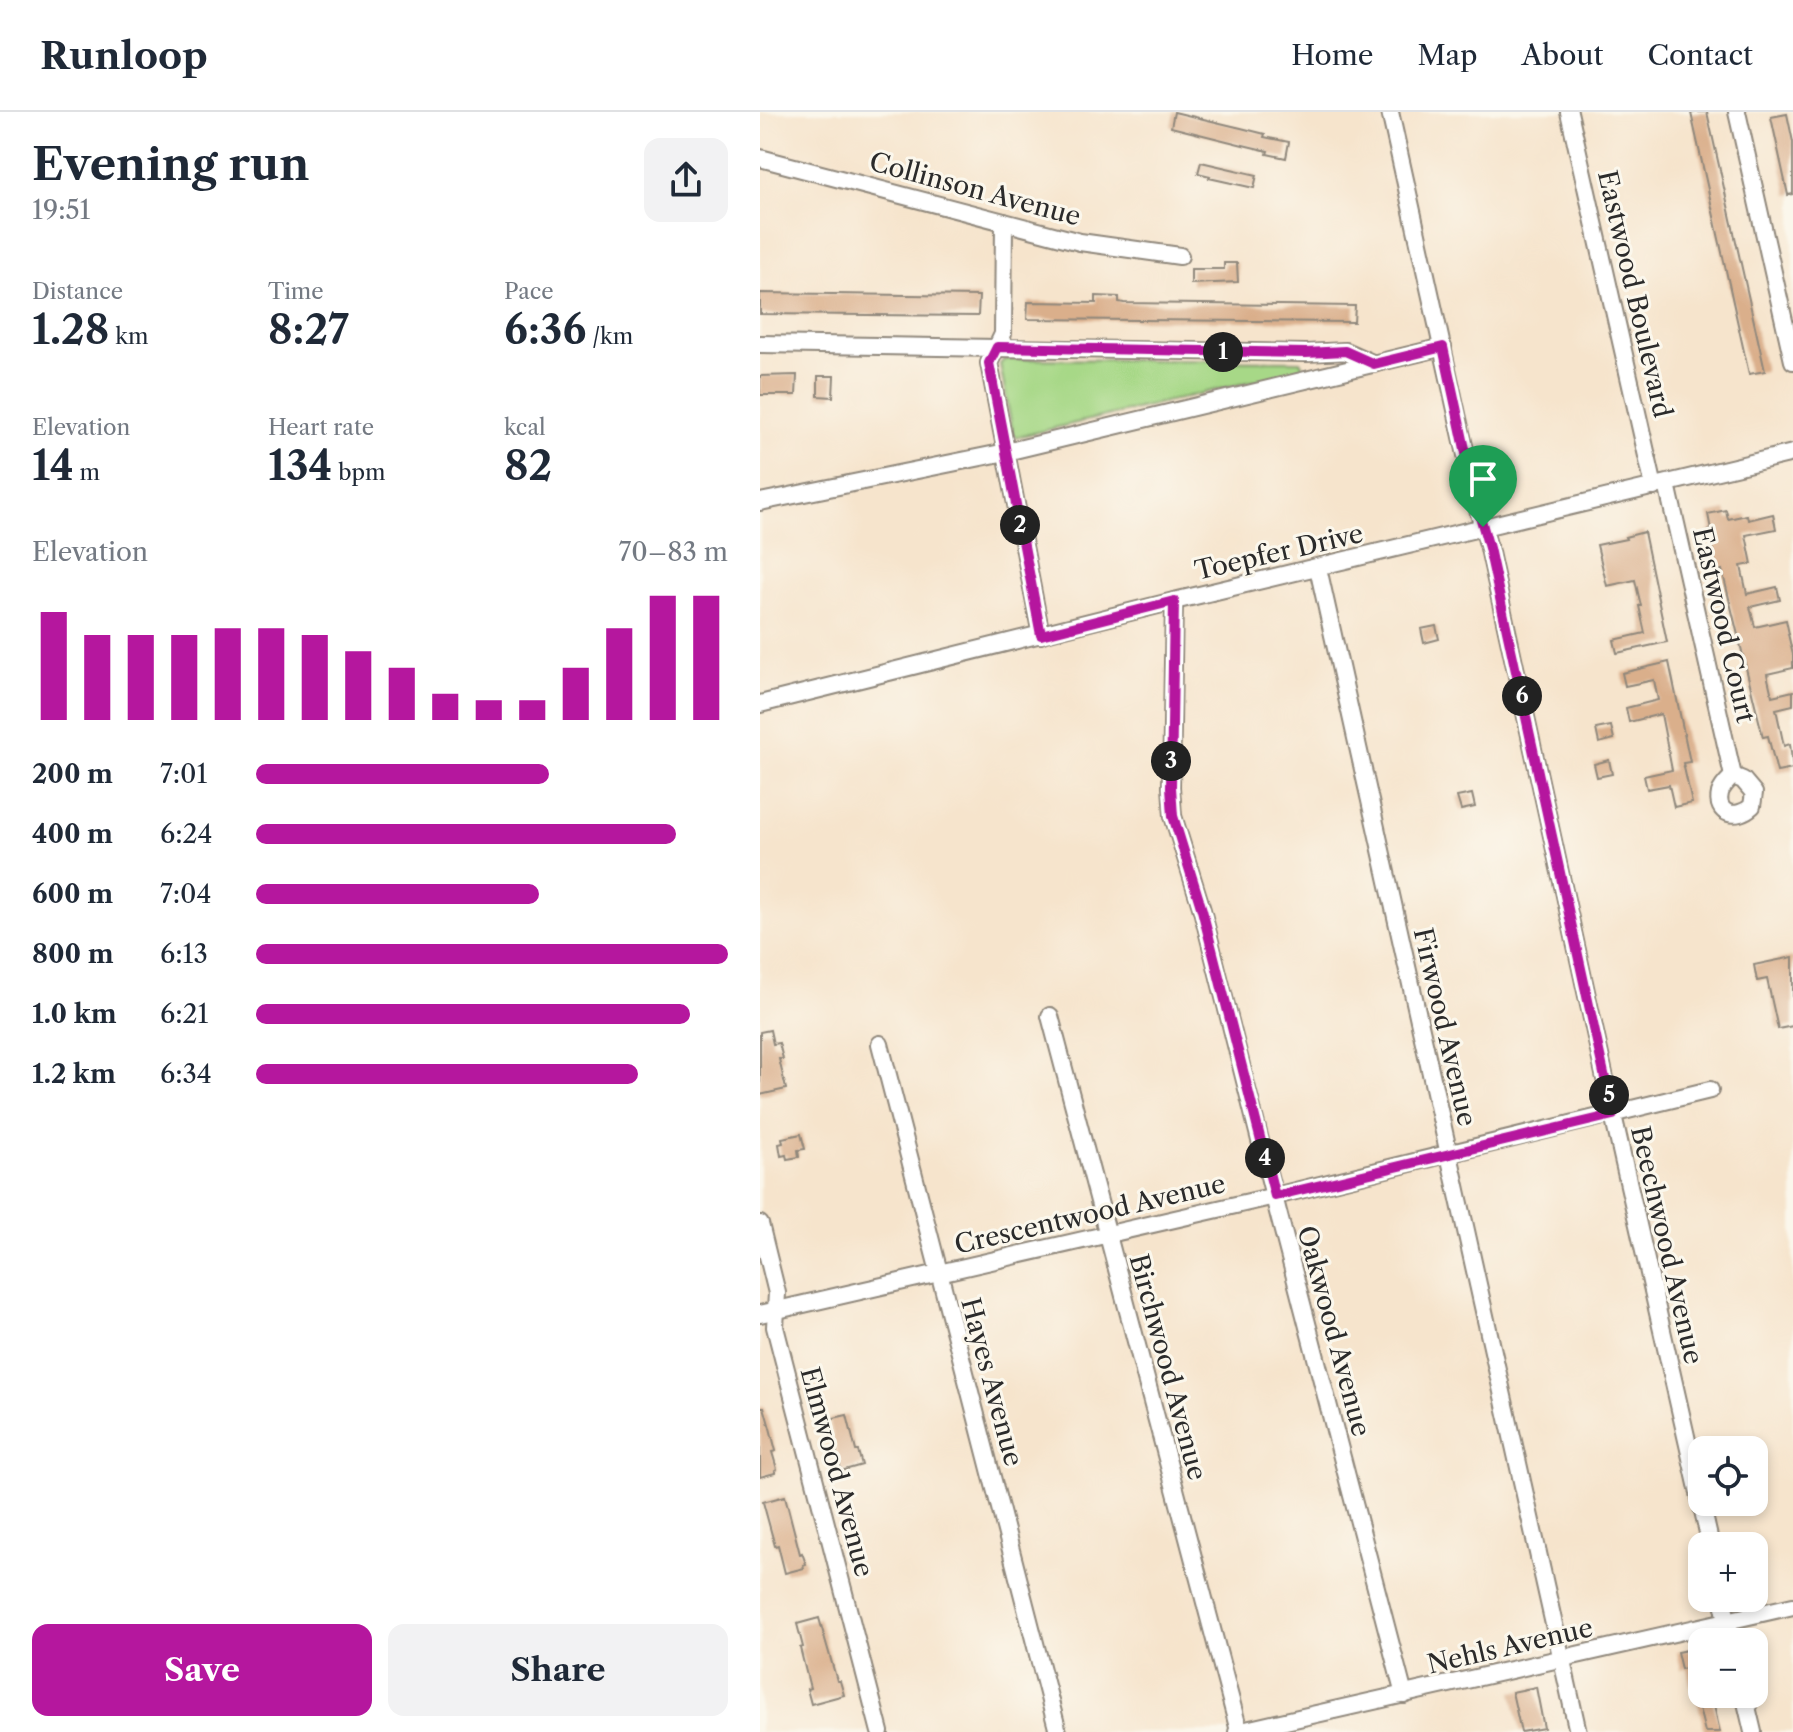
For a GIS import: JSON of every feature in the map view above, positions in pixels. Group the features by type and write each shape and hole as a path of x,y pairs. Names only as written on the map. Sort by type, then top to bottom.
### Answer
{"street":[{"name":"Beechwood Avenue","path":"1390,112 1708,1532"},
{"name":"Eastwood Boulevard","path":"1569,112 1661,486"},
{"path":"1737,112 1793,361"},
{"name":"Collinson Avenue","path":"760,158 1080,242 1180,256"},
{"path":"1004,222 1003,334 989,363 1041,635"},
{"path":"760,344 1306,353 1345,351 1374,364"},
{"path":"760,502 1006,452 1443,347"},
{"name":"Toepfer Drive","path":"760,704 1793,453"},
{"name":"Eastwood Court","path":"1661,486 1733,776"},
{"name":"Firwood Avenue","path":"1318,568 1578,1732"},
{"name":"Oakwood Avenue","path":"1174,601 1173,816 1202,910 1404,1695"},
{"name":"Birchwood Avenue","path":"1050,1016 1238,1732"},
{"name":"Hayes Avenue","path":"880,1044 1058,1732"},
{"name":"Crescentwood Avenue","path":"760,1314 1275,1196 1710,1090"},
{"name":"Elmwood Avenue","path":"760,1224 777,1293 775,1327 880,1732"},
{"name":"Nehls Avenue","path":"1238,1732 1793,1606"},
{"path":"1726,1612 1729,1628"},
{"path":"1747,1708 1753,1732"}],"green space":[{"path":"1005,359 1300,361 1303,367 1301,370 1017,437 1013,434 1000,364"}],"building":[{"path":"1174,112 1289,142 1286,158 1171,127"},
{"path":"1707,112 1765,371 1749,374 1691,113"},
{"path":"1787,114 1793,142 1793,194 1788,195 1771,117"},
{"path":"1201,162 1257,175 1254,188 1198,173"},
{"path":"1224,263 1237,263 1238,282 1191,284 1191,269 1224,269"},
{"path":"760,293 979,296 978,316 760,314"},
{"path":"1096,296 1119,297 1119,302 1124,303 1355,306 1354,322 1027,319 1028,302 1096,303"},
{"path":"797,375 796,395 760,395 760,376"},
{"path":"818,376 834,376 833,397 818,396"},
{"path":"1726,510 1728,519 1747,515 1748,520 1773,514 1776,529 1746,535 1752,564 1741,566 1747,594 1777,587 1780,600 1750,607 1755,627 1786,620 1793,668 1767,674 1772,696 1793,691 1793,705 1776,709 1784,746 1790,744 1793,769 1777,772 1768,736 1763,737 1722,570 1717,571 1708,514"},
{"path":"1644,532 1667,642 1617,653 1614,640 1645,633 1641,606 1635,580 1607,586 1597,545"},
{"path":"1436,626 1439,639 1424,643 1421,629"},
{"path":"1669,662 1690,762 1683,763 1692,803 1674,807 1669,785 1647,789 1644,776 1672,770 1661,714 1629,722 1626,708 1658,700 1654,680 1625,686 1622,673"},
{"path":"1611,726 1614,739 1599,743 1596,729"},
{"path":"1609,760 1612,774 1597,777 1594,764"},
{"path":"1472,794 1475,807 1461,810 1457,797"},
{"path":"1793,957 1793,1026 1778,1029 1767,979 1757,981 1754,965"},
{"path":"770,1030 773,1044 779,1043 783,1059 779,1059 786,1089 760,1095 760,1032"},
{"path":"801,1134 805,1149 798,1150 799,1157 787,1159 786,1155 781,1156 779,1144 783,1143 782,1138"},
{"path":"760,1407 764,1407 770,1428 777,1469 775,1473 760,1477"},
{"path":"847,1415 862,1465 841,1471 829,1419"},
{"path":"785,1496 800,1554 806,1564 804,1568 785,1573 763,1502"},
{"path":"819,1618 844,1695 811,1704 797,1624"},
{"path":"1688,1650 1688,1673 1687,1668 1681,1669 1677,1652"},
{"path":"1536,1687 1544,1728 1521,1732 1512,1692"},
{"path":"1699,1708 1715,1708 1720,1732 1705,1732"}],"route":[{"path":"997,347 1306,353 1345,351 1374,364 1443,347 1483,527 1613,1115 1275,1196 1202,910 1173,816 1174,601 1041,635 989,363 997,347"}]}
